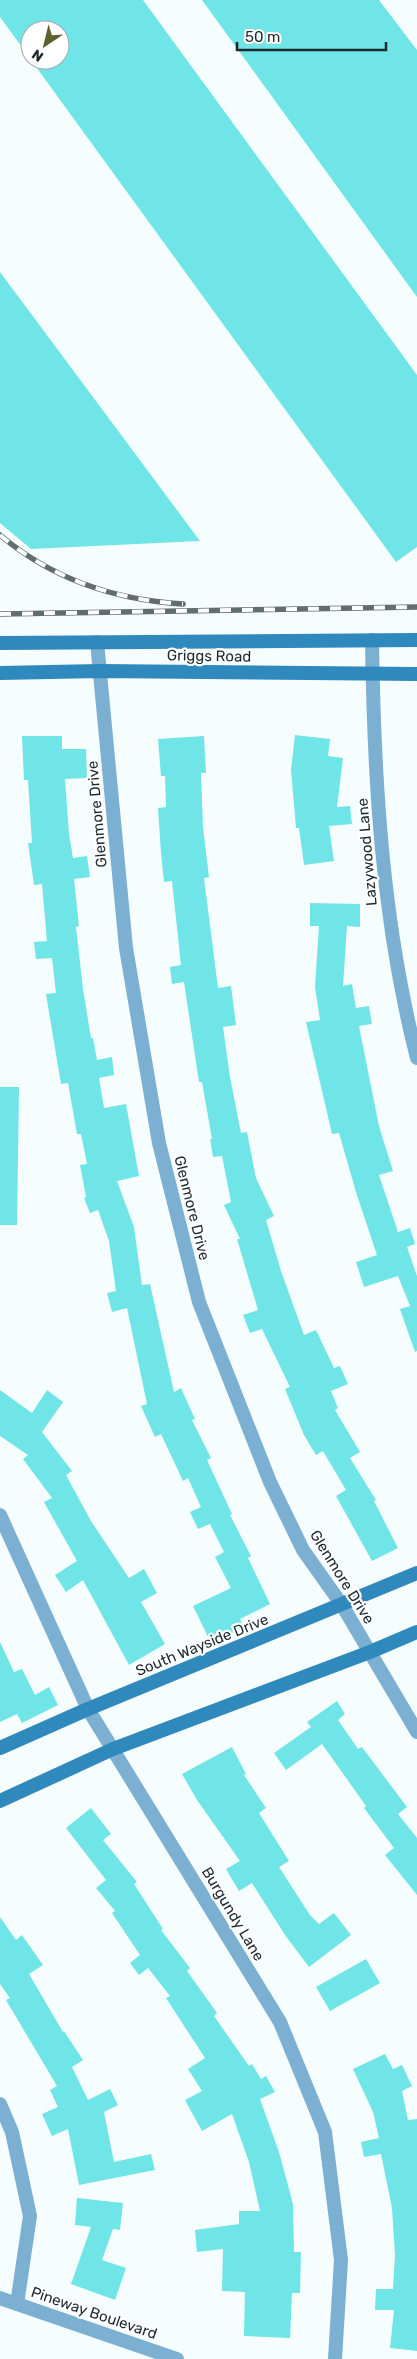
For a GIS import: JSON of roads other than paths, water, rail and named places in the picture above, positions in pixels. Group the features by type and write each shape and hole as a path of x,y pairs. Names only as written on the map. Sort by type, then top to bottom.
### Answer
{"main road":[{"name":"Griggs Road","path":"0,642 417,640"},
{"name":"Griggs Road","path":"0,673 100,671 417,674"},
{"name":"South Wayside Drive","path":"0,1748 88,1709 417,1573"},
{"path":"0,1801 113,1749 370,1652 417,1632"}],"street":[{"name":"Lazywood Lane","path":"372,640 381,855 403,1002 417,1058"},
{"name":"Glenmore Drive","path":"97,642 126,948 160,1143 198,1302 270,1482 303,1550 342,1605 417,1732"},
{"name":"Burgundy Lane","path":"0,1515 88,1709 280,2022 325,2132 341,2260 335,2359"},
{"path":"0,2104 12,2132 30,2216 18,2304"},
{"name":"Pineway Boulevard","path":"0,2298 177,2359"}],"railway":[{"path":"0,535 41,564 86,584 133,598 183,604"},
{"path":"0,614 417,607"}]}
